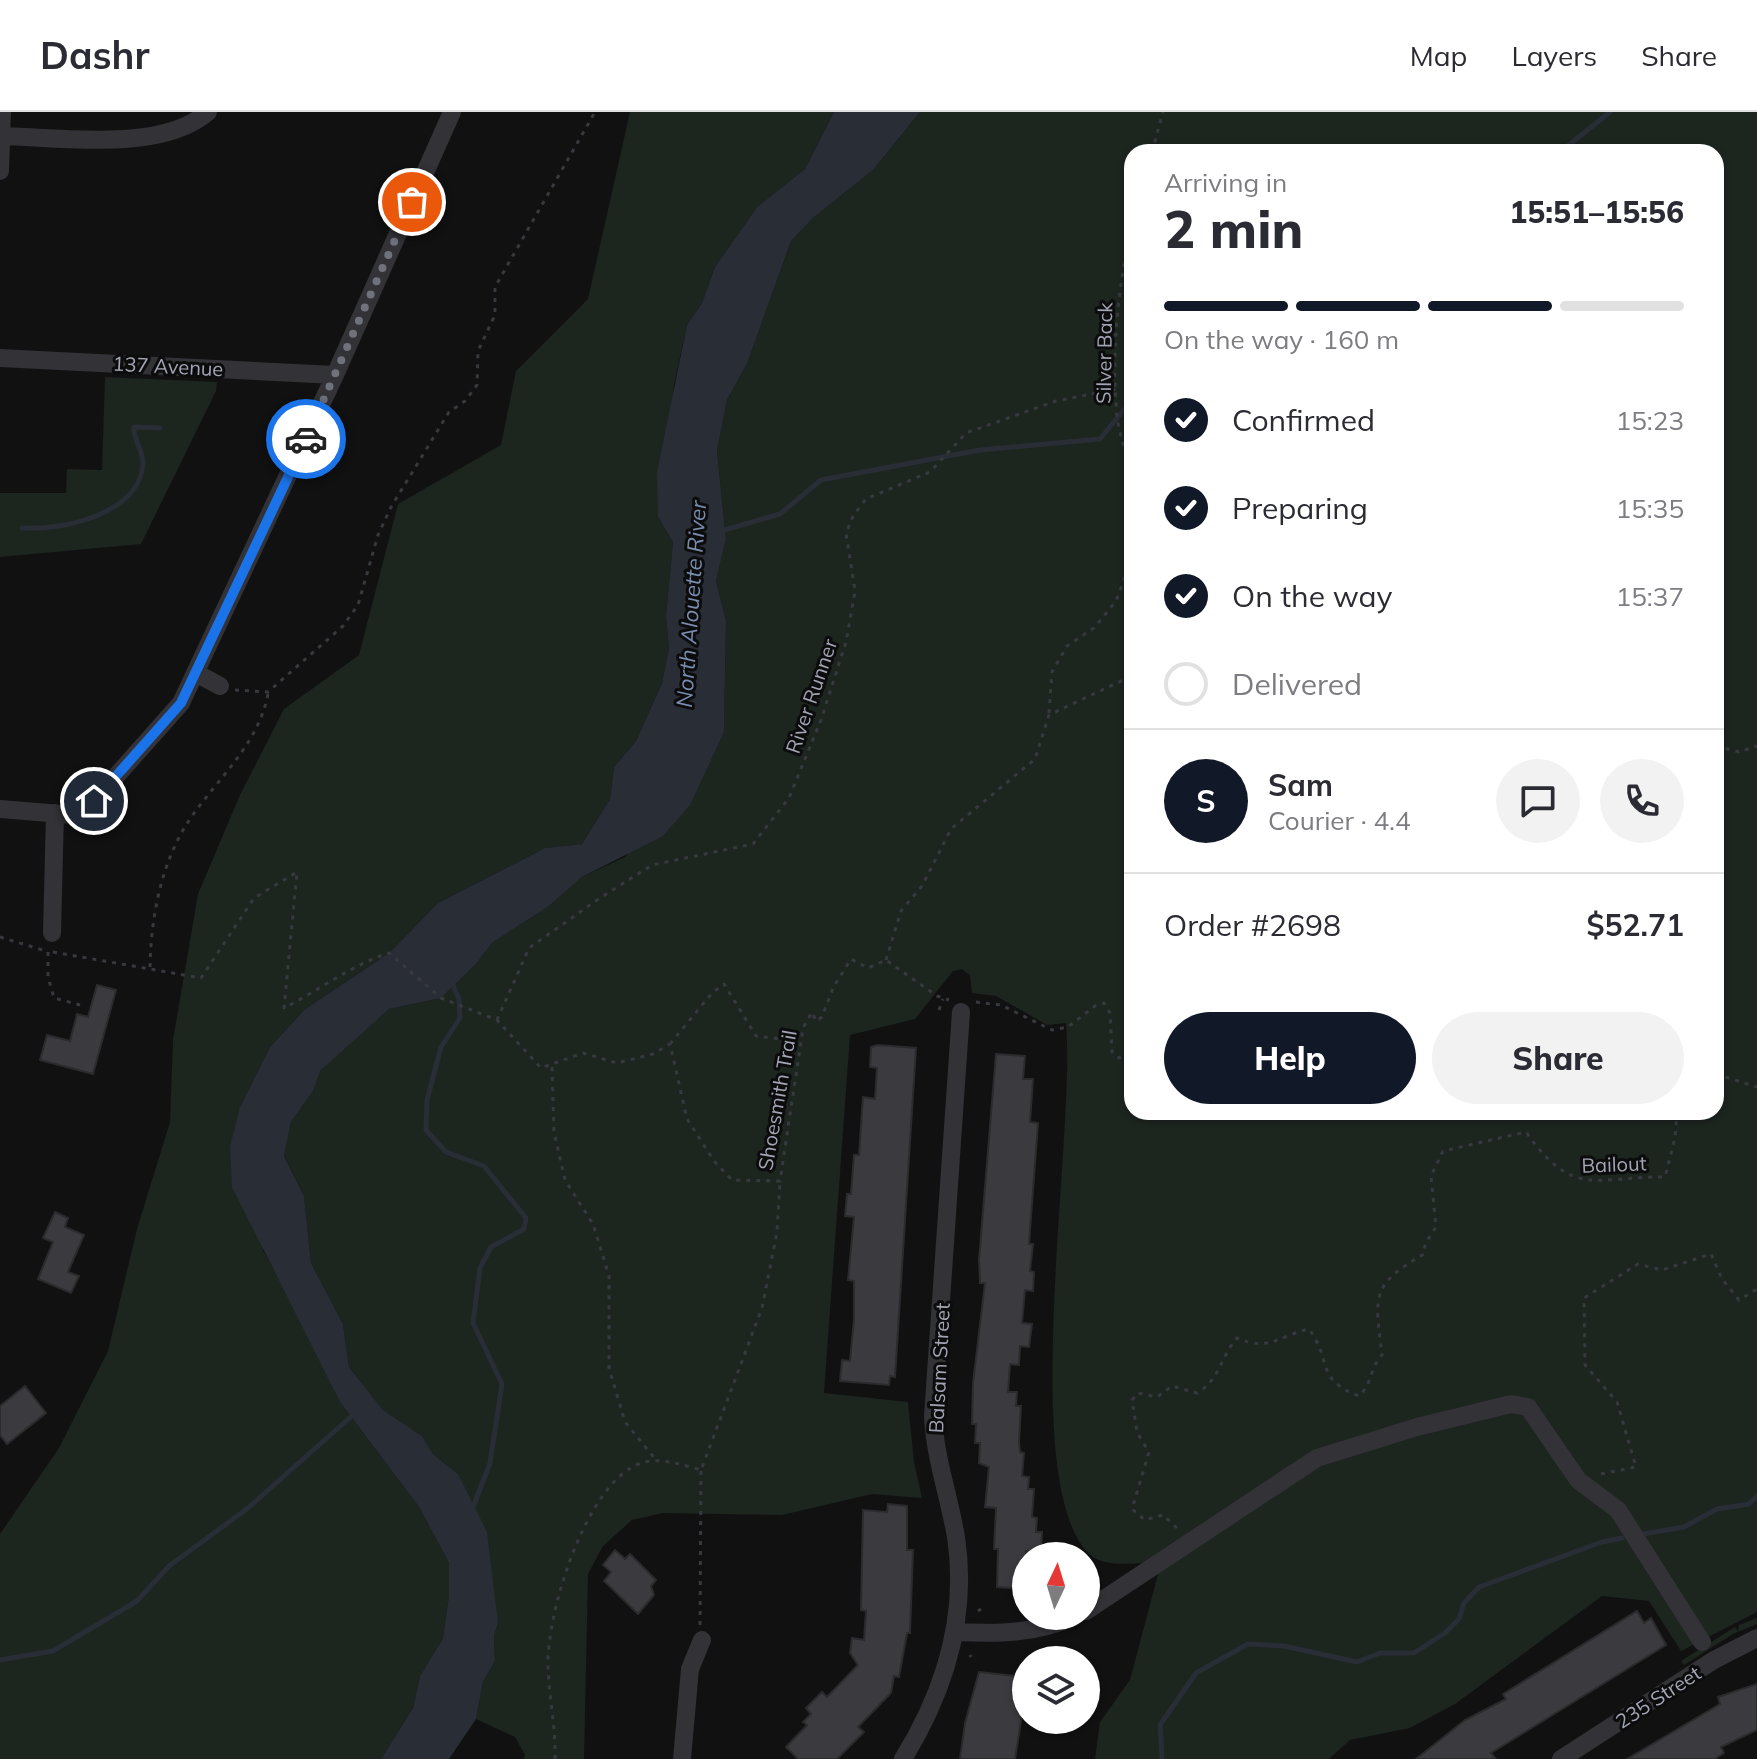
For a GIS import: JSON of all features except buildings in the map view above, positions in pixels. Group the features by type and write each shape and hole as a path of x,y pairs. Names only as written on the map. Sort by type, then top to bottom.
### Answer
{"street":[{"path":"0,171 2,112"},
{"path":"1,136 146,139 197,122 208,112"},
{"path":"0,809 73,815 94,801 181,703 335,375 452,112"},
{"name":"137 Avenue","path":"0,358 335,375"},
{"path":"196,673 220,686"},
{"path":"50,942 55,813"},
{"name":"Balsam Street","path":"903,1759 936,1700 950,1663 960,1576 956,1537 934,1441 933,1416 962,1005"},
{"path":"1100,1602 1317,1458 1417,1427 1511,1404 1528,1407 1578,1480 1618,1510 1702,1642"},
{"path":"955,1632 1009,1634 1029,1630"},
{"name":"235 Street","path":"1561,1759 1714,1660 1757,1638"},
{"path":"682,1759 690,1669 702,1640"}],"path":[{"path":"150,967 151,927 161,883 188,822 250,742 264,715 268,692 343,626 358,605 373,551 391,507 449,412 465,401 477,385 478,351 495,315 495,287 595,112"},
{"path":"1154,144 1163,112"},
{"name":"Silver Back","path":"1124,264 1118,294 1117,389 1117,418 1124,447"},
{"name":"River Runner","path":"497,1020 529,948 652,865 753,844 789,798 821,720 846,642 855,591 846,533 853,516 866,499 930,472 966,433 1056,401 1117,389"},
{"path":"1124,580 1116,601 1094,628 1067,646 1052,672 1049,715 1035,759 951,829 922,886 901,911 886,960 943,999 962,1005 1001,1005 1052,1030 1068,1027 1095,1006 1104,1003 1110,1013 1112,1052 1119,1058 1124,1056"},
{"path":"1049,715 1124,680"},
{"path":"220,686 268,692"},
{"path":"1724,748 1739,752 1757,746"},
{"path":"0,937 50,942 201,978 254,898 297,872 284,1008 340,979 366,960 389,953 441,998 497,1020 541,1068 552,1067 565,1057 583,1053 617,1063 636,1059 670,1044 712,993 724,984 756,1036 800,1041"},
{"path":"50,942 48,977 54,998 80,1005"},
{"name":"Shoesmith Trail","path":"670,1044 687,1119 714,1161 732,1180 780,1181 800,1041 809,1014 812,1012 819,1022 833,988 851,959 868,968 886,960"},
{"path":"939,1010 943,999"},
{"path":"552,1067 554,1132 565,1180 593,1224 609,1276 609,1368 625,1422 656,1460"},
{"path":"1724,1077 1757,1087"},
{"name":"Bailout","path":"1194,1541 1163,1515 1145,1520 1132,1509 1149,1452 1137,1432 1132,1400 1138,1393 1157,1397 1172,1386 1197,1393 1211,1385 1226,1351 1237,1338 1255,1346 1267,1345 1309,1329 1321,1345 1324,1369 1337,1388 1359,1396 1367,1390 1375,1363 1382,1355 1375,1300 1394,1271 1424,1254 1425,1244 1436,1227 1431,1176 1443,1151 1526,1132 1542,1155 1571,1179 1610,1182 1665,1177 1676,1120"},
{"path":"702,1640 698,1610 701,1470 710,1439 747,1356 762,1308 777,1232 780,1181"},
{"path":"1578,1480 1636,1467 1617,1402 1585,1365 1584,1298 1638,1264 1662,1270 1711,1254 1722,1279 1739,1300 1757,1289"},
{"path":"555,1759 556,1729 548,1666 561,1591 588,1516 615,1480 638,1464 656,1460 701,1470"}],"shaded area":[{"path":"630,112 834,112 805,169 757,207 715,267 702,303 687,325 674,385 658,517 673,542 666,616 669,648 662,683 636,741 614,767 610,799 582,844 545,848 438,903 389,953 305,1009 270,1047 240,1107 263,1250 313,1343 340,1402 419,1507 449,1563 449,1595 443,1638 420,1676 413,1708 381,1759 0,1759 0,1534 59,1448 108,1351 137,1229 170,1122 173,1040 198,894 240,795 284,709 359,655 398,504 501,445 516,371 588,299"},
{"path":"920,112 1757,112 1757,1612 1681,1651 1649,1601 1602,1596 1455,1704 1410,1728 1350,1740 1329,1759 1095,1759 1100,1722 1130,1680 1161,1563 1121,1564 1100,1560 1100,1542 1082,1542 1066,1510 1056,1450 1052,1379 1067,1075 1066,1023 1047,1025 996,996 972,993 970,975 962,969 953,971 915,1019 850,1035 824,1393 908,1402 914,1462 922,1498 872,1494 782,1515 663,1513 632,1520 603,1546 588,1574 584,1759 524,1759 525,1755 515,1737 476,1719 483,1682 495,1661 494,1636 498,1623 458,1474 433,1454 422,1436 383,1410 349,1367 343,1324 311,1263 304,1196 284,1155 291,1122 313,1091 321,1070 346,1044 389,1009 441,998 476,964 492,943 549,906 582,877 625,857 705,768 724,732 726,620 716,581 726,538 717,451 727,400 747,364 791,241 813,218 873,170"},
{"path":"105,377 217,382 216,391 141,544 0,557 0,493 66,493 67,469 102,470"},
{"path":"1757,1618 1757,1624 1733,1634 1684,1665 1681,1661 1735,1627 1738,1631 1739,1625"}],"water":[{"name":"North Alouette River","path":"834,112 920,112 873,170 813,218 791,241 747,364 727,400 717,451 726,539 716,581 726,620 724,732 690,805 663,836 582,877 549,906 492,943 476,964 441,998 389,1009 321,1070 313,1091 291,1122 284,1156 304,1196 311,1263 343,1324 349,1367 383,1410 422,1436 433,1454 458,1474 487,1532 498,1623 494,1636 495,1661 483,1682 476,1719 449,1759 381,1759 413,1708 420,1676 443,1638 449,1595 449,1563 419,1507 340,1402 232,1187 230,1147 240,1107 270,1047 305,1009 389,953 438,903 545,848 582,844 610,799 614,767 636,741 662,683 669,648 666,616 673,542 658,517 657,472 687,325 702,303 715,267 757,207 805,169"}],"waterway":[{"path":"1570,144 1610,112"},
{"path":"721,531 780,514 821,480 980,450 1100,439 1124,410"},
{"path":"22,528 77,522 114,507 129,495 139,481 143,463 134,427 160,428"},
{"path":"451,981 459,999 460,1018 441,1047 427,1100 426,1130 446,1152 484,1166 526,1218 524,1229 491,1247 480,1268 473,1323 502,1384 490,1463 472,1510"},
{"path":"0,1660 53,1651 137,1601 169,1566 248,1508 354,1414"},
{"path":"1643,1534 1684,1527 1717,1509 1749,1504 1757,1496"},
{"path":"1162,1759 1160,1725 1196,1673 1248,1644 1284,1646 1357,1662 1380,1653 1414,1653 1445,1633 1459,1619 1464,1603 1479,1587 1602,1542 1622,1538"}],"way so far":[{"path":"306,439 412,202"}],"route":[{"path":"94,801 181,703 306,439"}]}
